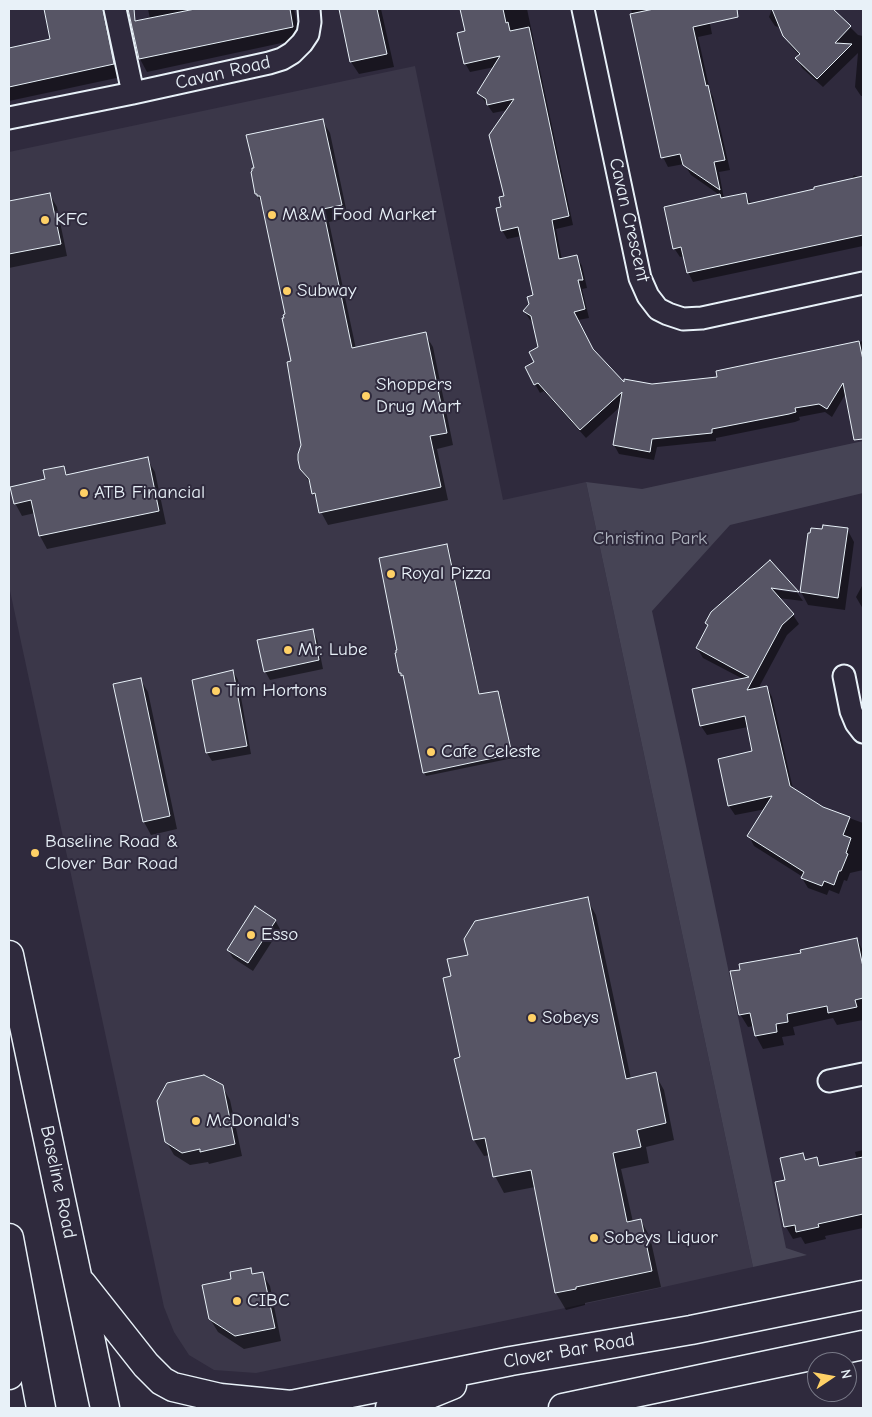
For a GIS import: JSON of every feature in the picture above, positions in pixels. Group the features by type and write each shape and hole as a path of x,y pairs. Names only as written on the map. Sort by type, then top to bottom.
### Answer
{"main road":[{"name":"Baseline Road","path":"9,955 106,1408"},
{"path":"9,1375 11,1370 11,1250"},
{"path":"11,1250 41,1408"},
{"name":"Clover Bar Road","path":"78,1280 146,1365 162,1381 173,1387 220,1398 284,1407 511,1361 691,1330 863,1295"},
{"path":"563,1408 863,1345"},
{"path":"390,1408 403,1405 511,1361"}],"street":[{"path":"115,9 133,93"},
{"name":"Cavan Road","path":"9,118 133,93 282,59 292,53 308,34 310,22 309,9"},
{"name":"Cavan Crescent","path":"583,9 640,278 648,296 658,309 683,318 702,318 863,283"},
{"path":"844,676 856,723 863,732"},
{"path":"829,1081 863,1074"}],"shaded area":[{"path":"415,66 503,500 586,482 753,1267 256,1373 214,1370 189,1355 174,1332 164,1307 9,586 9,152"}],"green space":[{"name":"Christina Park","path":"863,441 863,493 730,525 652,611 786,1248 807,1255 753,1267 586,482 642,489"}],"building":[{"path":"44,9 103,9 114,64 9,87 9,48 50,39"},
{"path":"128,9 134,9 135,21 195,9 290,9 293,27 139,59"},
{"path":"339,9 377,9 387,54 350,62"},
{"path":"460,9 503,9 510,31 529,27 569,216 552,220 559,259 577,255 583,280 578,280 585,309 574,312 593,349 624,382 624,379 652,384 717,377 716,371 859,341 863,360 863,439 854,440 843,383 827,409 819,404 795,408 796,412 712,429 712,433 652,439 650,452 613,445 622,392 580,430 538,383 534,385 525,367 534,362 529,352 538,347 531,316 523,311 529,304 527,297 533,295 518,227 501,231 496,208 501,207 499,197 504,196 489,135 514,99 487,105 486,99 477,93 500,56 464,64 457,33 465,31"},
{"path":"654,9 737,9 738,17 693,27 725,160 714,162 720,190 683,165 680,154 661,158 630,14"},
{"path":"772,9 833,9 851,26 835,43 852,44 817,79 795,58 800,54 783,36"},
{"path":"323,119 342,205 323,209 352,348 426,332 447,433 430,436 441,487 319,513 315,493 312,494 309,479 300,469 298,460 301,445 287,362 291,361 282,318 284,318 283,315 285,314 260,196 255,194 251,172 252,168 254,168 246,135"},
{"path":"863,176 863,235 687,273 681,247 673,249 664,207 720,194 721,198 746,193 748,204"},
{"path":"50,193 61,244 9,254 9,201"},
{"name":"ATB Financial","path":"148,457 159,511 39,536 31,500 14,504 10,487 45,479 43,470 64,466 66,475"},
{"path":"823,525 848,528 838,598 800,592 808,533 810,533 811,528 822,529"},
{"path":"447,544 479,694 498,691 512,754 423,773 403,675 401,676 401,673 399,673 395,653 397,650 379,558"},
{"path":"770,560 799,592 771,588 794,614 782,625 747,690 767,686 790,786 823,807 850,817 843,835 851,838 846,853 848,854 834,885 824,881 822,886 801,878 804,872 747,836 772,796 728,806 718,759 752,751 745,716 700,726 692,689 749,677 696,648 708,625 705,623 711,612"},
{"name":"Mr. Lube","path":"313,629 319,660 264,672 257,640"},
{"path":"233,670 247,746 206,753 192,680"},
{"path":"141,678 170,816 143,822 113,684"},
{"name":"Sobeys","path":"588,897 626,1079 656,1072 666,1123 637,1130 641,1147 613,1153 627,1222 641,1219 652,1271 555,1293 531,1170 493,1177 485,1138 473,1140 454,1059 460,1057 443,978 451,976 447,959 468,955 464,939 475,921"},
{"name":"Esso","path":"255,906 276,920 248,963 227,950"},
{"path":"857,938 863,967 863,998 855,1000 857,1007 828,1013 827,1006 787,1014 788,1022 776,1024 777,1032 755,1036 750,1013 739,1015 730,971 740,970 739,964 801,953 800,950"},
{"name":"McDonald's","path":"204,1075 223,1085 235,1144 200,1152 200,1149 182,1153 165,1142 157,1101 167,1083"},
{"path":"803,1153 805,1160 817,1157 819,1166 863,1157 863,1214 818,1224 819,1227 796,1232 795,1225 784,1227 775,1182 785,1180 780,1158"},
{"name":"CIBC","path":"251,1268 252,1274 263,1272 275,1328 235,1336 209,1319 202,1285 231,1279 230,1272"}],"place":[{"name":"M&M Food Market","path":"272,215"},
{"name":"KFC","path":"45,220"},
{"name":"Subway","path":"287,291"},
{"name":"Shoppers Drug Mart","path":"366,396"},
{"name":"ATB Financial","path":"84,493"},
{"name":"Royal Pizza","path":"391,574"},
{"name":"Mr. Lube","path":"288,650"},
{"name":"Tim Hortons","path":"216,691"},
{"name":"Cafe Celeste","path":"431,752"},
{"name":"Baseline Road & Clover Bar Road","path":"35,853"},
{"name":"Esso","path":"251,935"},
{"name":"Sobeys","path":"532,1018"},
{"name":"McDonald's","path":"196,1121"},
{"name":"Sobeys Liquor","path":"594,1238"},
{"name":"CIBC","path":"237,1301"}]}
